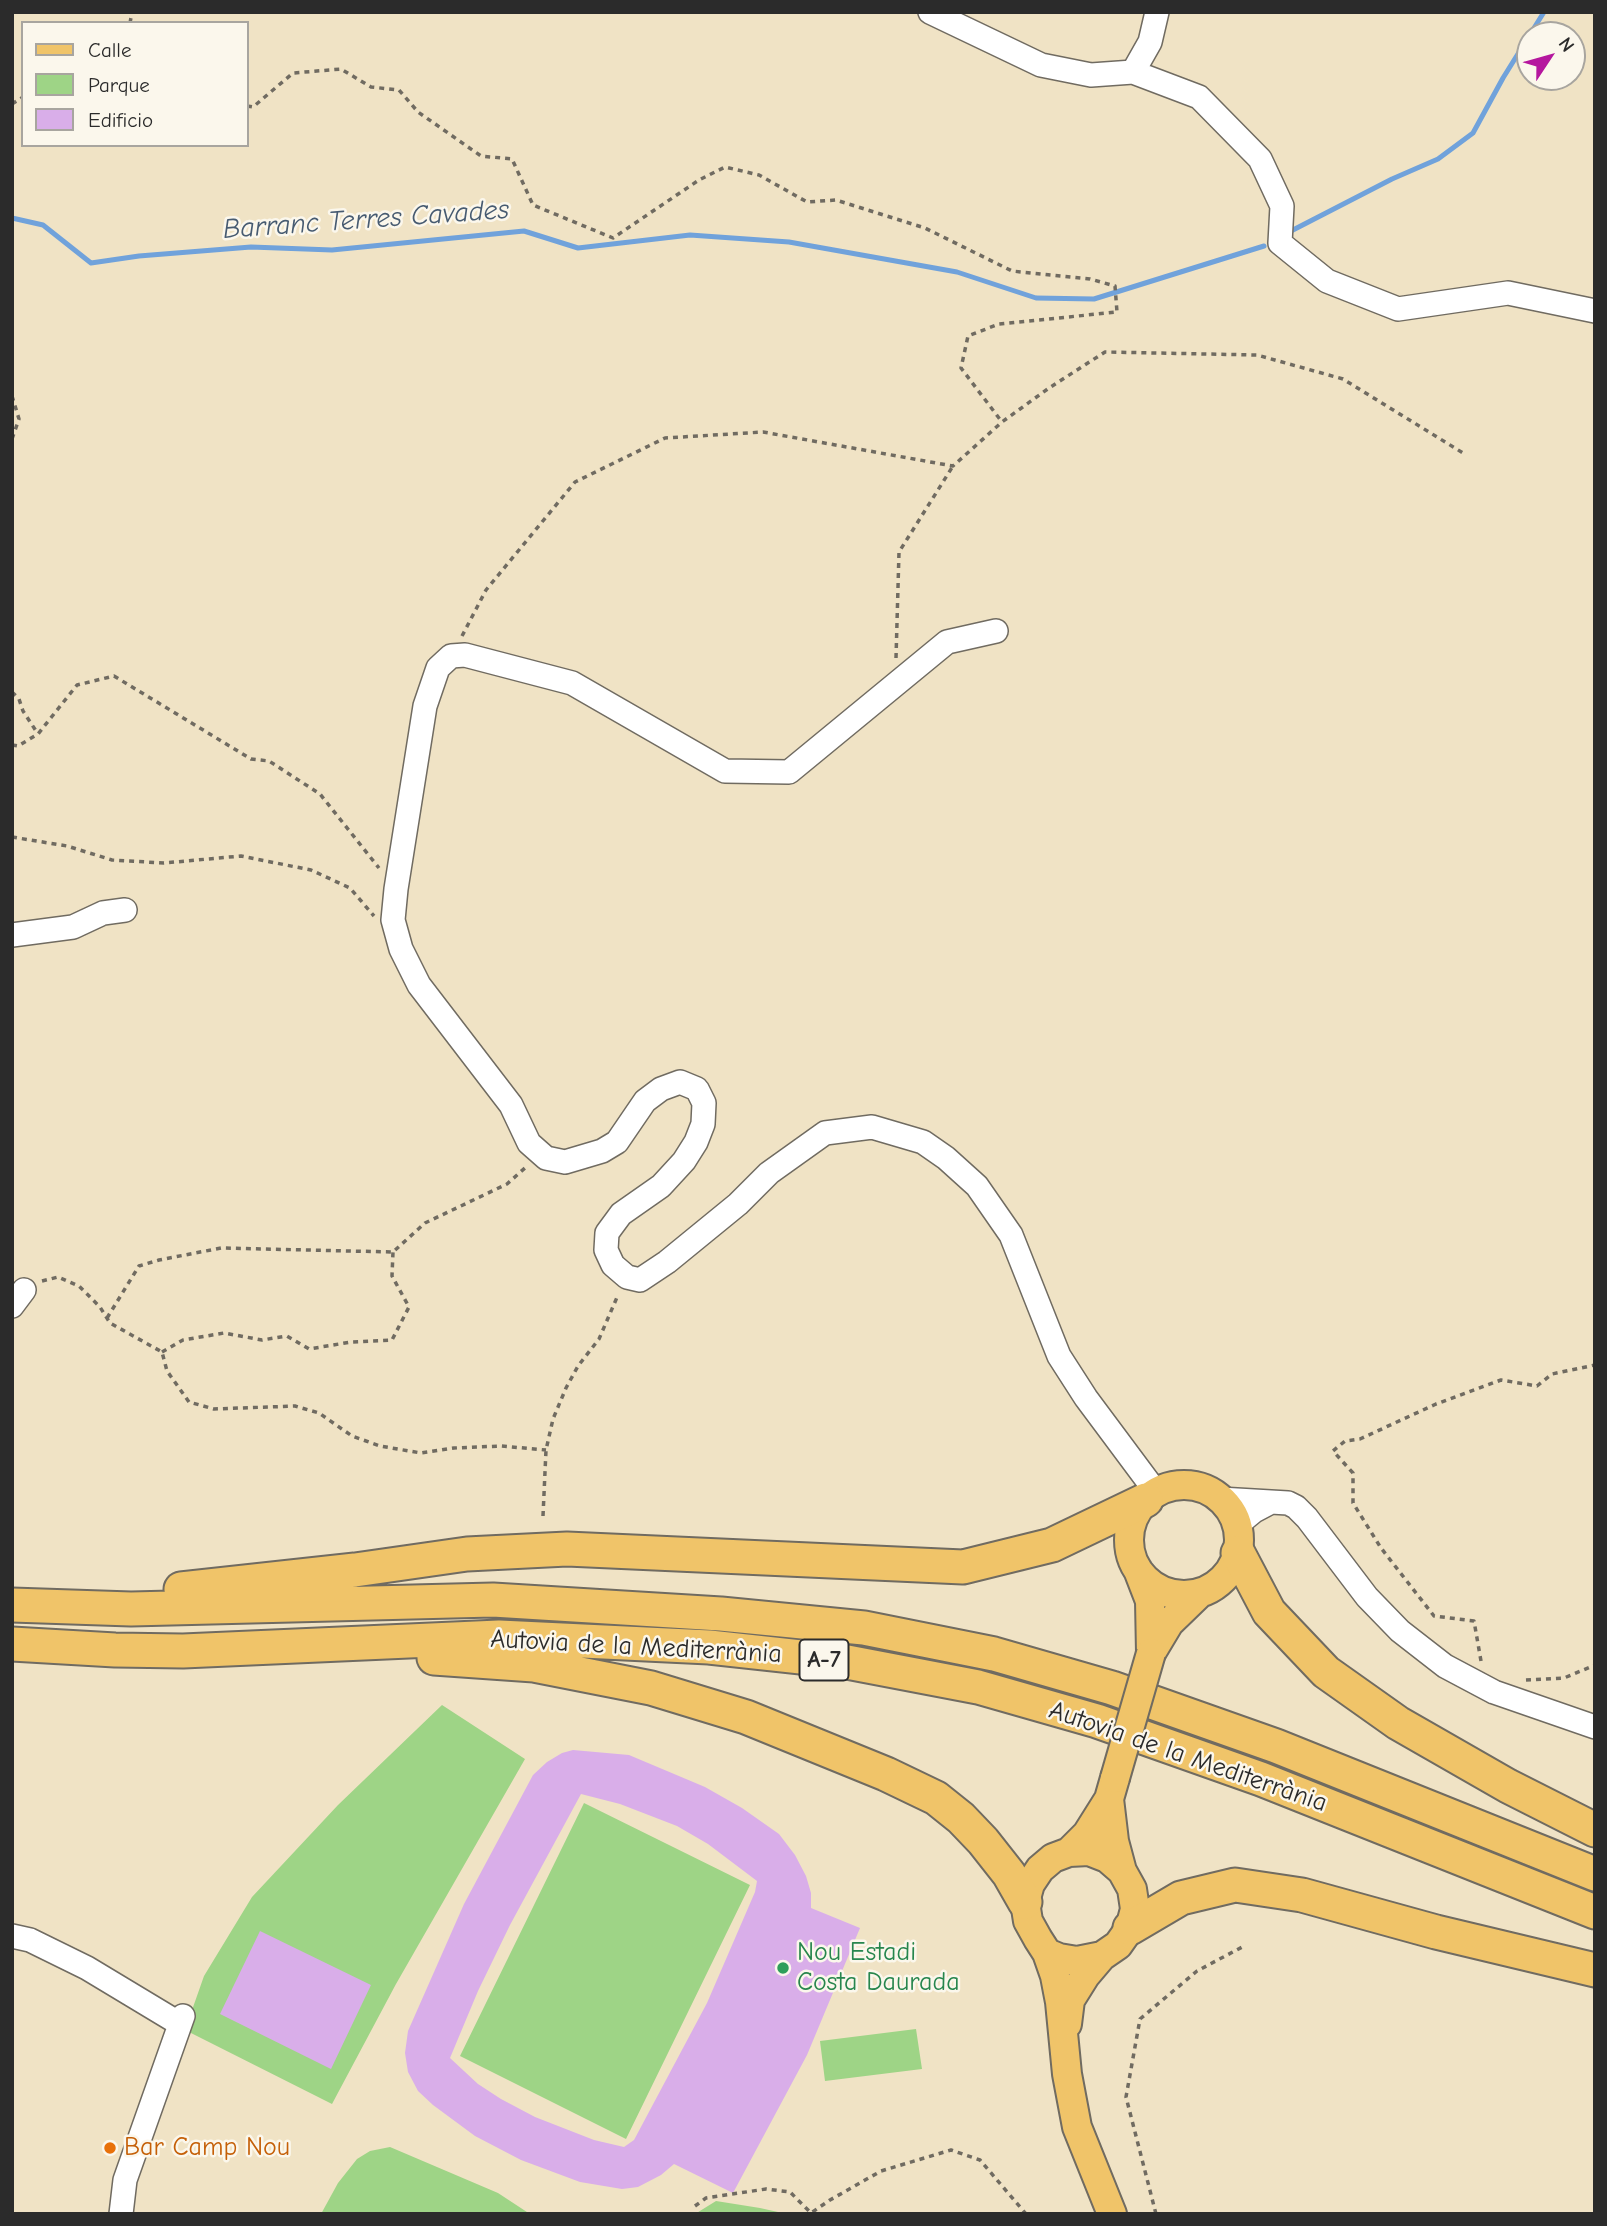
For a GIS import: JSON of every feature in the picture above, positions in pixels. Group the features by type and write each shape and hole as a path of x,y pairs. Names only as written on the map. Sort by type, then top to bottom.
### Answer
{"highway":[{"path":"12,1589 134,1595 355,1570 467,1554 567,1549 962,1567 1052,1545 1151,1496"},
{"path":"1238,1539 1269,1612 1325,1672 1398,1723 1508,1786 1595,1830"},
{"name":"Autovia de la Mediterrània","path":"12,1605 131,1609 493,1600 721,1614 864,1628 994,1654 1112,1688 1276,1746 1595,1874"},
{"name":"Autovia de la Mediterrània","path":"12,1644 183,1651 499,1637 709,1647 847,1662 978,1687 1097,1721 1261,1779 1595,1912"},
{"path":"284,1647 328,1657 418,1657 534,1665 651,1689 746,1717 886,1774 936,1798 961,1818 983,1841 1009,1874 1025,1902"},
{"path":"1130,1928 1181,1898 1234,1885 1302,1895 1595,1970"}],"main road":[{"path":"1069,1852 1087,1834 1112,1789 1151,1653 1169,1623 1200,1594 1217,1585 1230,1571 1238,1539 1230,1511 1220,1499 1206,1490 1189,1485 1172,1486 1151,1496 1135,1515 1129,1534 1130,1553 1150,1601 1151,1653"},
{"path":"1138,1570 1149,1583 1165,1592 1182,1596 1200,1594"},
{"path":"1064,2044 1070,2000 1101,1956 1118,1945 1130,1928 1135,1909 1132,1889 1122,1871 1114,1841 1112,1789"},
{"path":"1112,2214 1077,2127 1055,1976 1047,1953 1028,1921 1025,1902 1030,1884 1040,1869 1053,1858 1069,1852 1089,1852 1107,1858 1122,1871"},
{"path":"1047,1953 1077,1961 1101,1956"}],"street":[{"path":"930,12 1041,65 1091,75 1133,72 1199,97 1260,159 1282,206 1280,243 1327,281 1398,309 1508,293 1595,312"},
{"path":"1133,72 1150,42 1157,12"},
{"path":"996,631 947,642 789,772 725,771 572,683 465,655 451,656 438,668 425,706 393,920 401,949 419,985 511,1105 529,1143 546,1158 565,1162 601,1151 617,1142 645,1101 661,1089 680,1082 697,1089 704,1103 703,1124 696,1142 684,1161 661,1185 621,1214 607,1233 606,1250 613,1265 627,1277 640,1280 667,1262 728,1213 769,1173 825,1133 872,1127 923,1142 946,1158 977,1186 1011,1235 1059,1356 1151,1496"},
{"path":"12,935 73,928 103,913 125,910"},
{"path":"1220,1499 1288,1503 1296,1507 1367,1597 1399,1631 1445,1666 1494,1692 1595,1727"},
{"path":"1238,1539 1254,1511 1271,1502"},
{"path":"12,1936 30,1940 87,1968 182,2020 125,2180 121,2214"}],"path":[{"path":"248,106 253,107 293,72 341,69 371,87 399,90 418,113 481,156 512,159 533,205 613,238 699,180 725,167 759,175 807,202 835,200 925,228 1012,271 1090,279 1115,286 1117,312 999,324 968,336 961,368 1002,422"},
{"path":"896,684 899,552 953,466 1002,422 1105,352 1257,355 1343,379 1464,453"},
{"path":"12,397 19,419 12,439"},
{"path":"451,656 486,590 575,482 665,438 763,432 953,466"},
{"path":"12,746 18,746 38,734 77,685 114,676 251,759 269,761 320,794 396,889"},
{"path":"12,692 19,699 38,734"},
{"path":"12,837 67,846 112,860 164,863 241,856 311,870 350,888 375,918 396,930"},
{"path":"107,1318 139,1266 159,1260 221,1248 393,1252 425,1223 508,1184 541,1153"},
{"path":"162,1352 183,1340 224,1333 262,1339 287,1336 309,1349 351,1342 393,1340 409,1307 392,1276 393,1252"},
{"path":"544,1516 546,1450 553,1419 578,1366 599,1339 627,1277"},
{"path":"18,1298 43,1280 58,1278 79,1286 100,1307 110,1324 162,1352 167,1371 189,1402 214,1409 295,1406 319,1413 352,1436 380,1446 421,1453 454,1448 501,1446 546,1450"},
{"path":"1482,1664 1474,1621 1434,1616 1417,1597 1381,1548 1353,1503 1353,1473 1334,1451 1345,1441 1360,1439 1436,1404 1501,1380 1537,1386 1552,1374 1595,1365"},
{"path":"1517,1681 1564,1678 1595,1665"},
{"path":"1156,2214 1126,2097 1140,2019 1197,1971 1247,1945"},
{"path":"695,2206 706,2198 766,2189 790,2192 811,2214 881,2171 951,2150 980,2160 1026,2214"}],"green space":[{"path":"442,1705 525,1759 396,1984 332,2104 185,2030 204,1976 252,1897 338,1805"},
{"path":"584,1803 750,1885 626,2139 460,2056"},
{"path":"916,2029 922,2069 825,2081 820,2041"},
{"path":"390,2147 498,2193 530,2214 321,2214 338,2183 357,2159 370,2151"},
{"path":"716,2201 760,2208 787,2214 695,2214"}],"building":[{"name":"Nou Estadi Costa Daurada","path":"573,1750 629,1755 705,1787 742,1808 779,1834 795,1855 806,1876 811,1893 811,1908 860,1928 807,2055 733,2193 674,2164 661,2175 638,2187 622,2189 580,2182 521,2160 475,2136 418,2091 408,2072 405,2053 408,2031 464,1904 533,1775 562,1753","holes":["581,1794 620,1804 677,1826 708,1844 757,1881 755,1892 707,2003 634,2140 624,2147 594,2140 535,2117 478,2084 450,2058 510,1925"]},
{"path":"260,1931 371,1985 331,2069 220,2014"}],"waterway":[{"name":"Barranc Terres Cavades","path":"1291,231 1392,179 1438,159 1473,133 1544,12"},
{"name":"Barranc Terres Cavades","path":"12,218 43,225 91,263 139,256 251,247 332,250 524,231 578,248 690,235 789,242 957,272 1036,298 1094,299 1264,246"}],"place":[{"name":"Nou Estadi Costa Daurada","path":"783,1968"},
{"name":"Bar Camp Nou","path":"110,2148"}]}
